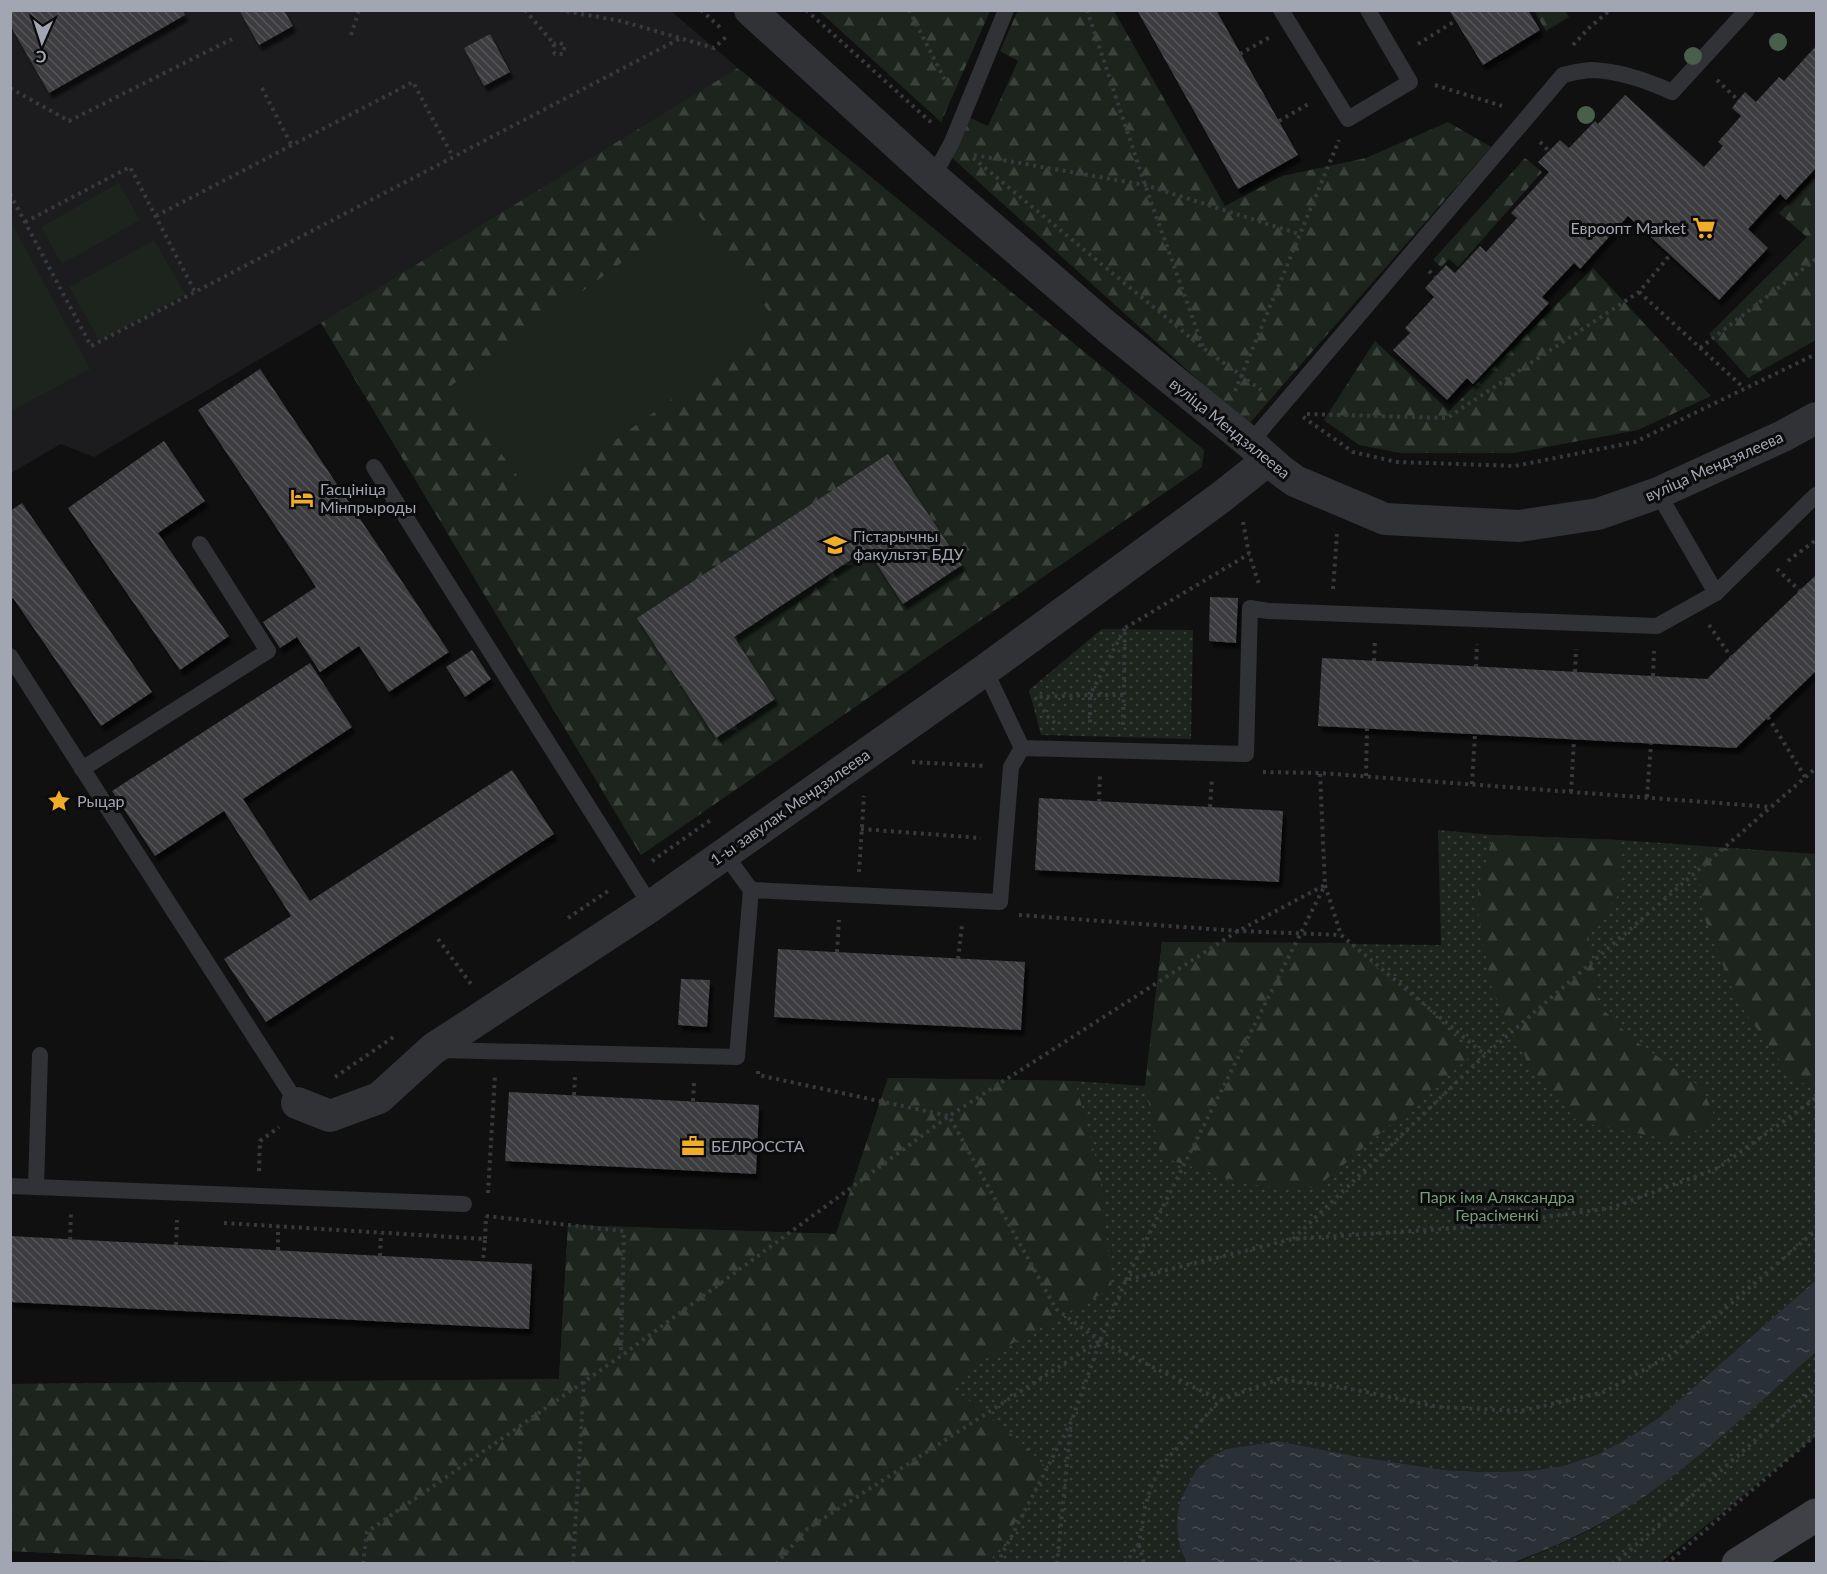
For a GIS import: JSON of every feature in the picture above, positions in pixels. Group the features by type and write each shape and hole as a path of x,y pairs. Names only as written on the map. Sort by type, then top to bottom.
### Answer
{"main road":[{"path":"1738,1563 1816,1515"},
{"path":"1783,1563 1816,1528"}],"street":[{"name":"вуліца Мендзялеева","path":"750,10 933,177 1107,327 1295,481 1385,519 1519,526 1598,514 1658,493 1783,436 1816,418"},
{"path":"728,23 780,59 804,60"},
{"name":"1-ы завулак Мендзялеева","path":"297,1103 330,1116 379,1098 434,1049 651,906 985,670 1220,498 1235,485 1259,451"}],"lane":[{"path":"933,177 952,142 1006,10"},
{"path":"1281,10 1348,119 1410,82 1368,10"},
{"path":"1259,451 1283,404 1563,75 1591,70 1655,84 1672,92 1747,10"},
{"path":"374,467 651,906"},
{"path":"1658,493 1716,593"},
{"path":"1022,748 1246,754 1250,608 1268,611 1657,626 1716,593 1816,495"},
{"path":"82,769 268,651 200,544"},
{"path":"10,656 297,1103"},
{"path":"985,670 1022,748"},
{"path":"751,890 1000,902 1011,767 1022,748"},
{"path":"434,1049 737,1057 751,890 724,853"},
{"path":"36,1187 40,1055"},
{"path":"10,1186 464,1204"}],"path":[{"path":"351,35 358,10"},
{"path":"525,10 554,44"},
{"path":"559,10 621,21 714,48 728,23"},
{"path":"806,10 952,142"},
{"path":"909,10 963,116"},
{"path":"1087,10 1144,185 1203,348"},
{"path":"1413,47 1455,21"},
{"path":"1240,54 1276,33"},
{"path":"10,88 69,121 232,39"},
{"path":"10,194 91,346 679,39"},
{"path":"1430,76 1436,86 1529,115"},
{"path":"1714,78 1738,100"},
{"path":"156,216 413,82 453,157"},
{"path":"261,88 292,146"},
{"path":"1279,121 1315,100"},
{"path":"1218,418 1242,378 1299,234 1340,140 1334,130"},
{"path":"1539,142 1549,151"},
{"path":"1283,404 1242,378 1203,348 968,154 1144,185 1299,234"},
{"path":"25,222 130,167 195,292"},
{"path":"1670,255 1639,292 1447,418 1297,414 1353,452 1386,460 1515,466 1635,442 1816,354"},
{"path":"1700,348 1816,259"},
{"path":"1639,292 1744,388"},
{"path":"1235,485 1249,554 1268,611"},
{"path":"1331,612 1340,500"},
{"path":"1800,591 1777,569 1816,540"},
{"path":"1089,749 1090,694 1125,628 1249,554"},
{"path":"1123,750 1125,628"},
{"path":"1374,661 1375,629"},
{"path":"1476,667 1477,643"},
{"path":"1575,672 1577,645"},
{"path":"1056,724 1049,718 1035,697 1123,695"},
{"path":"1768,717 1806,777"},
{"path":"1366,776 1367,729"},
{"path":"1472,784 1475,734"},
{"path":"1571,792 1574,739"},
{"path":"1647,797 1651,743"},
{"path":"858,894 861,830 869,752"},
{"path":"1268,762 1268,773 1366,776 1770,807"},
{"path":"1099,801 1100,766"},
{"path":"1293,1239 1485,1055 1816,768"},
{"path":"1210,807 1212,770"},
{"path":"1320,773 1325,885 1341,935 1485,1055"},
{"path":"861,830 1005,840"},
{"path":"363,1563 367,1532 621,1356 949,1116 1238,931 1325,885"},
{"path":"997,1563 1072,1420 1100,1341 1126,1280 1325,885"},
{"path":"1016,915 1238,931 1341,935"},
{"path":"837,952 840,917"},
{"path":"958,959 962,924"},
{"path":"438,939 471,984"},
{"path":"758,1064 758,1075"},
{"path":"488,1193 495,1067"},
{"path":"574,1095 576,1070"},
{"path":"693,1101 694,1075"},
{"path":"747,1075 758,1075 949,1116 1056,1309 1100,1341 1220,1400"},
{"path":"1126,1280 1293,1239 1473,1227 1611,1208 1719,1168 1816,1098"},
{"path":"259,1174 260,1141"},
{"path":"483,1261 487,1205"},
{"path":"61,1212 71,1213 70,1239"},
{"path":"486,1216 624,1231 621,1356"},
{"path":"165,1219 188,1220"},
{"path":"176,1245 177,1220"},
{"path":"222,1222 485,1239"},
{"path":"278,1250 279,1226"},
{"path":"1144,1563 1139,1544 1145,1507 1152,1484 1163,1464 1220,1400 1279,1379 1346,1388 1439,1407 1521,1412 1604,1392 1674,1353 1816,1230"},
{"path":"380,1256 381,1233"},
{"path":"776,1563 807,1529 1100,1341"},
{"path":"573,1563 584,1380"},
{"path":"1612,1563 1621,1558 1816,1387"},
{"path":"1057,1563 1072,1420"},
{"path":"1666,1563 1816,1435"},
{"path":"1125,1563 1139,1544"}],"shaded area":[{"path":"11,10 671,11 1204,450 1202,467 641,855 321,323 94,457 61,444 11,473"}],"green space":[{"path":"1018,10 1114,11 1225,206 1282,176 1366,158 1448,122 1491,147 1248,425 950,156 966,116 988,126 1018,61 1000,51"},
{"path":"819,11 990,11 941,122"},
{"path":"1534,11 1565,11 1569,17 1546,31"},
{"path":"738,68 1204,450 1202,467 641,855 321,323","holes":["889,454 961,565 867,549 734,637 775,699 637,618"]},
{"path":"1525,158 1542,172 1458,267 1449,259 1441,267 1433,260"},
{"path":"1816,176 1816,340 1748,378 1709,334 1807,237 1779,213"},
{"path":"119,183 140,220 62,264 41,227"},
{"path":"695,210 777,323 534,499 452,385"},
{"path":"10,220 90,369 11,411 10,411"},
{"path":"154,240 185,294 100,341 69,287"},
{"path":"1593,268 1711,396 1638,430 1514,453 1400,453 1359,445 1324,420 1375,341 1449,411"},
{"path":"1102,629 1193,630 1191,739 1041,735 1029,690"},
{"name":"Парк імя Аляксандра Герасіменкі","path":"1438,830 1816,854 1816,1280 1661,1416 1630,1437 1598,1454 1563,1466 1529,1471 1487,1472 1444,1470 1278,1441 1226,1449 1206,1460 1180,1547 1186,1563 282,1564 11,1551 11,1384 559,1379 568,1225 836,1234 888,1078 1075,1081 1145,1086 1162,942 1441,945"},
{"path":"1493,835 1620,840 1620,893 1588,933 1597,1003 1630,1037 1702,1088 1716,1119 1678,1141 1578,1122 1532,1071 1492,990 1476,901"},
{"path":"1697,847 1816,854 1816,1084 1796,1083 1737,1001 1703,914"},
{"path":"1162,942 1350,943 1471,1056 1316,1188 1249,1185 1161,1157 1145,1086"},
{"path":"888,1078 1075,1081 1100,1174 1112,1288 988,1357 952,1387 1021,1442 1049,1470 989,1563 282,1564 11,1551 11,1384 559,1379 568,1225 836,1234"},
{"path":"1816,1352 1816,1436 1660,1563 1513,1564 1584,1533 1650,1492 1699,1454"}],"water":[{"path":"1816,1280 1816,1352 1723,1435 1650,1493 1611,1518 1556,1545 1513,1563 1186,1562 1180,1547 1177,1528 1182,1497 1196,1470 1206,1460 1226,1449 1278,1441 1444,1470 1529,1471 1563,1466 1598,1454 1630,1437 1661,1416"}],"building":[{"path":"10,10 182,10 185,15 49,93 10,25"},
{"path":"239,10 284,10 293,26 259,45"},
{"path":"1137,10 1216,10 1298,155 1238,189"},
{"path":"1449,10 1528,10 1540,30 1483,65"},
{"path":"490,34 510,72 484,86 464,48"},
{"path":"1816,46 1816,168 1786,200 1780,194 1748,229 1768,248 1719,300 1628,216 1580,269 1574,263 1542,297 1549,303 1473,384 1467,378 1447,400 1393,350 1410,333 1405,328 1434,297 1425,288 1446,265 1455,273 1480,246 1486,252 1517,218 1511,213 1549,172 1538,162 1560,140 1569,148 1595,121 1598,124 1625,95 1704,167 1723,146 1718,142 1741,116 1732,108 1745,92 1756,102 1779,77 1784,81"},
{"name":"Гасцініца Мінпрыроды","path":"260,369 449,652 389,692 359,646 320,672 297,637 280,648 263,622 316,587 198,410"},
{"path":"164,441 205,501 158,533 229,636 180,670 68,508"},
{"path":"888,454 962,565 903,604 867,549 734,637 775,699 716,738 637,618"},
{"path":"22,503 152,692 101,726 13,598 10,600 10,511"},
{"path":"1816,575 1816,671 1736,748 1318,726 1322,658 1707,679"},
{"path":"1210,597 1238,598 1236,643 1209,641"},
{"path":"472,650 491,679 465,697 446,667"},
{"path":"310,663 352,727 243,799 310,901 512,770 554,834 266,1022 224,959 291,916 224,811 155,856 112,791"},
{"path":"1039,798 1283,811 1279,882 1035,870"},
{"path":"778,949 1025,962 1021,1030 774,1017"},
{"path":"681,979 710,980 707,1027 678,1025"},
{"path":"509,1092 759,1105 756,1174 505,1161"},
{"path":"10,1236 532,1264 529,1329 10,1302"}],"place":[{"name":"Евроопт Market","path":"1704,228"},
{"name":"Гасцініца Мінпрыроды","path":"302,498"},
{"name":"Гістарычны факультэт БДУ","path":"835,545"},
{"name":"Рыцар","path":"59,801"},
{"name":"БЕЛРОССТА","path":"693,1146"}]}
